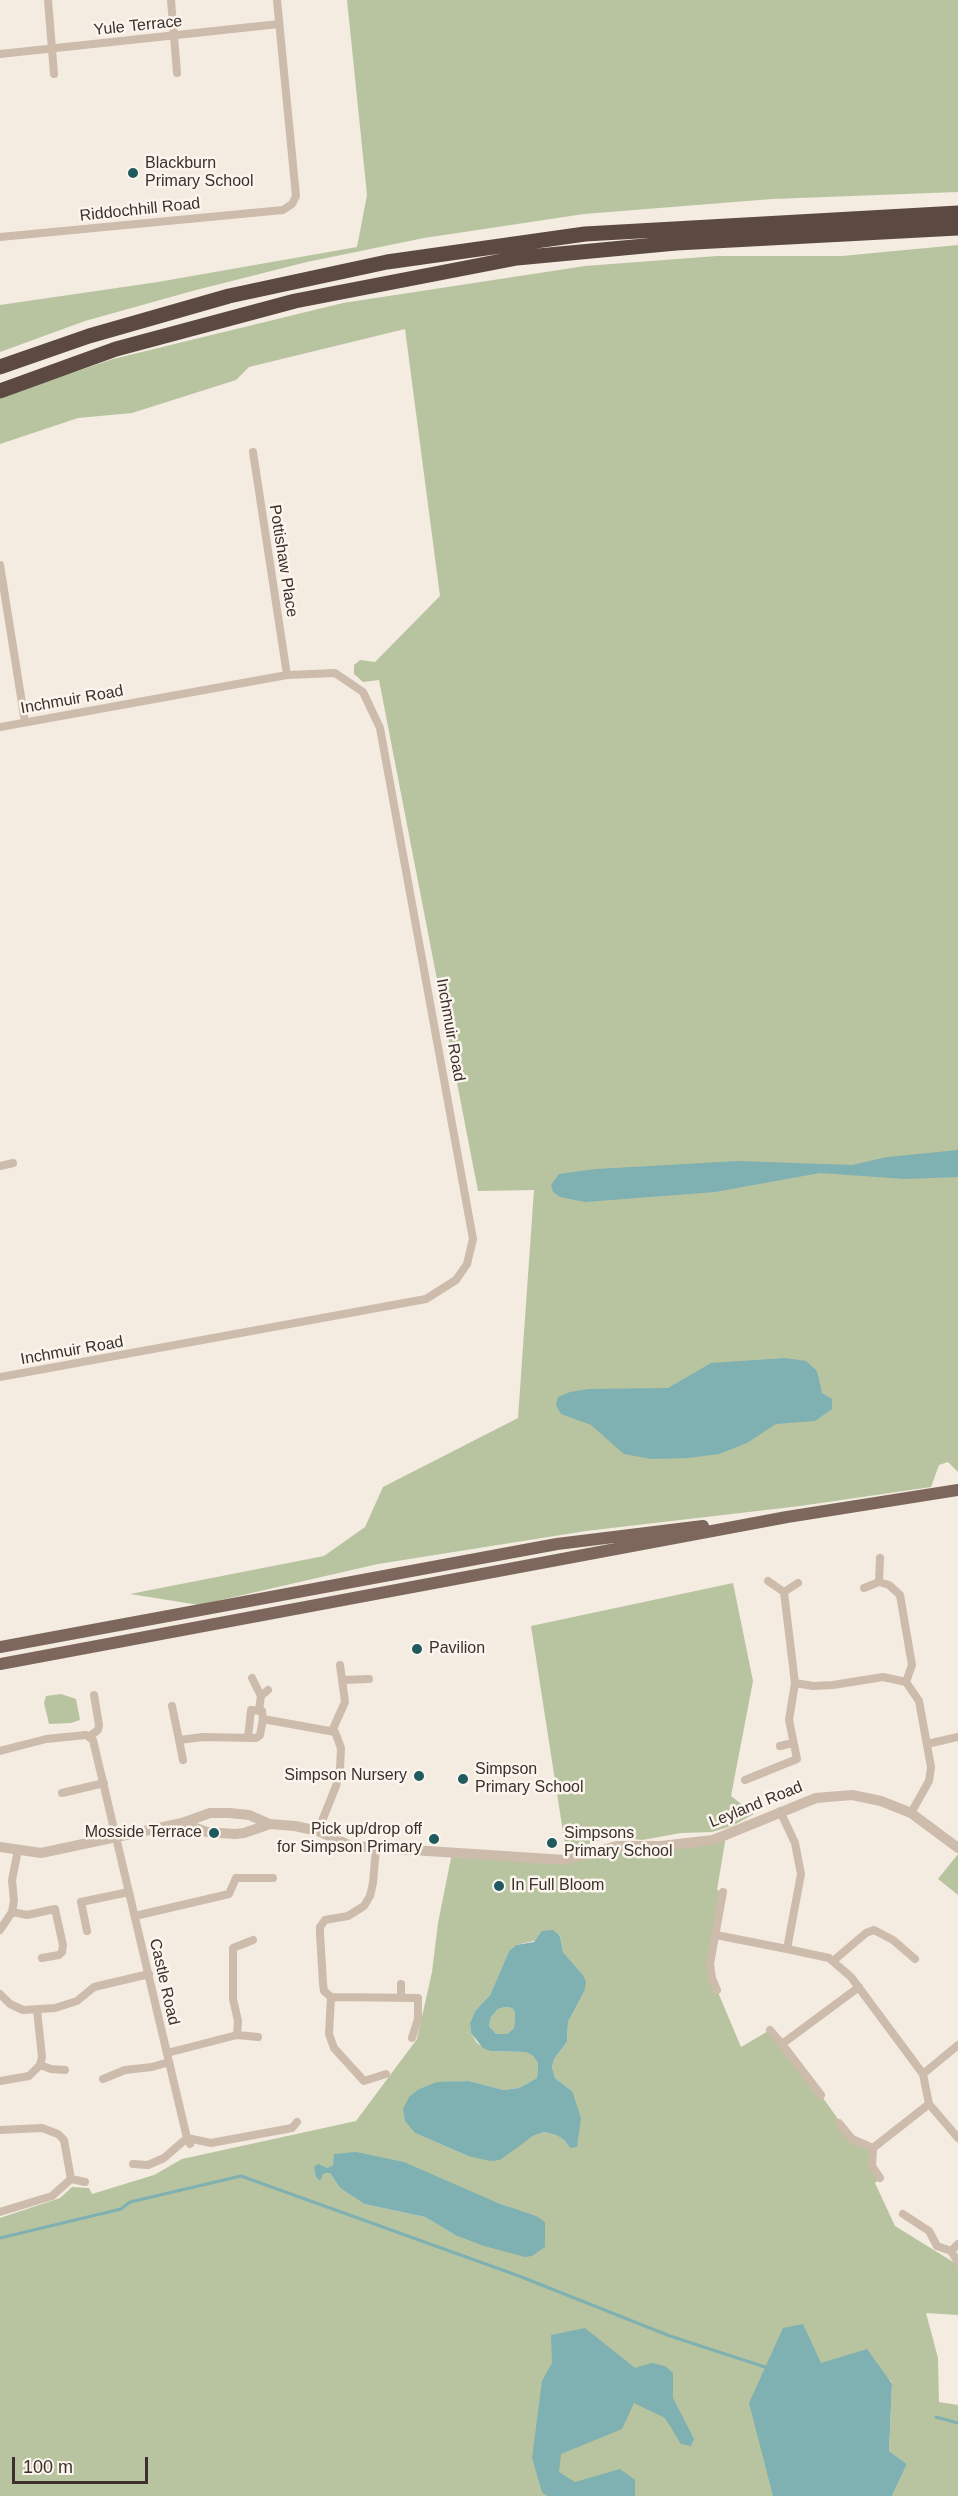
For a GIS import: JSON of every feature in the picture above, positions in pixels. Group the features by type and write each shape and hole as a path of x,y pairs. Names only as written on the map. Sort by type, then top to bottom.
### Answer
{"highway":[{"path":"0,367 89,336 229,296 387,262 585,234 958,213"},
{"path":"0,391 116,349 295,301 517,258 676,243 958,228"}],"main road":[{"path":"0,1664 787,1517 958,1490"},
{"path":"0,1647 557,1544 643,1532 787,1517"}],"street":[{"path":"48,0 54,74"},
{"path":"171,0 177,73"},
{"name":"Riddochhill Road","path":"0,237 283,210 292,204 296,196 277,0"},
{"name":"Yule Terrace","path":"0,54 279,24"},
{"name":"Pottishaw Place","path":"252,452 287,675"},
{"path":"0,565 25,722"},
{"name":"Inchmuir Road","path":"0,727 287,675 335,673 363,692 380,728 473,1239 466,1264 456,1280 426,1299 0,1377"},
{"path":"0,1166 13,1163"},
{"path":"879,1558 879,1582"},
{"path":"745,1780 797,1759 789,1710 795,1683 784,1592 768,1581"},
{"path":"864,1588 879,1582 889,1585 900,1595 912,1665 906,1682"},
{"path":"784,1592 798,1583"},
{"path":"332,1731 345,1702 340,1665"},
{"path":"795,1683 813,1686 833,1685 883,1677 906,1682 919,1701 931,1776 911,1813"},
{"path":"252,1678 261,1696 259,1710"},
{"path":"343,1680 369,1679"},
{"path":"261,1696 268,1690"},
{"path":"0,1751 46,1739 90,1736 98,1730 99,1725 94,1695"},
{"path":"172,1706 183,1760"},
{"path":"179,1740 203,1737 259,1737 263,1712 259,1710"},
{"path":"248,1738 250,1712 259,1710"},
{"path":"263,1719 332,1731 337,1735 341,1760 336,1786 318,1831"},
{"name":"Castle Road","path":"90,1736 96,1747 188,2141"},
{"path":"927,1744 958,1737"},
{"path":"780,1746 793,1743"},
{"path":"62,1793 104,1783"},
{"name":"Leyland Road","path":"0,1846 42,1852 182,1823 200,1815 229,1813 249,1815 270,1824 318,1831 348,1846 565,1860 616,1846 662,1846 713,1840 816,1798 852,1795 881,1801 911,1813 958,1848"},
{"path":"780,1811 795,1843 801,1874 787,1949"},
{"name":"Leyland Road","path":"182,1823 207,1832 235,1834 270,1824"},
{"path":"376,1848 373,1883 370,1896 364,1906 348,1916 325,1920 320,1927 323,1988 331,1997 330,2034 334,2048 364,2081 386,2074"},
{"path":"1,1926 12,1912 14,1901 12,1880 18,1850"},
{"path":"135,1916 229,1894 236,1878 273,1878"},
{"path":"87,1931 81,1902 129,1892"},
{"path":"717,1990 710,1964 723,1892"},
{"path":"12,1912 27,1915 55,1909 63,1945 62,1952 59,1955 42,1958"},
{"path":"833,1960 866,1933 874,1930 893,1940 915,1959"},
{"path":"716,1935 833,1960 859,1987 922,2074 930,2104 958,2138"},
{"path":"237,2035 233,1999 232,1948 254,1940"},
{"path":"0,1994 10,2004 23,2010 37,2010 77,2001 94,1987 149,1974"},
{"path":"401,1984 401,1997"},
{"path":"782,2044 859,1987"},
{"path":"331,1997 418,1998 418,2019 412,2038"},
{"path":"0,2082 28,2076 40,2065 42,2057 37,2010"},
{"path":"770,2030 821,2095"},
{"path":"167,2053 237,2035 258,2037"},
{"path":"922,2074 958,2045"},
{"path":"103,2079 125,2070 152,2067 169,2062"},
{"path":"40,2065 64,2070"},
{"path":"880,2178 872,2166 873,2148 930,2104"},
{"path":"133,2164 148,2165 164,2158 188,2141 211,2143 292,2128 297,2122"},
{"path":"839,2123 852,2139 873,2148"},
{"path":"0,2130 42,2128 58,2134 64,2140 71,2179"},
{"path":"71,2179 85,2182"},
{"path":"0,2212 52,2196 71,2179"},
{"path":"903,2214 929,2231 937,2247 951,2251 958,2262"},
{"path":"951,2251 958,2244"}],"green space":[{"path":"347,0 958,0 958,192 772,199 584,214 424,238 307,262 196,290 85,321 0,352 0,305 158,282 357,247 367,195"},
{"path":"958,245 958,1472 948,1462 939,1465 931,1487 800,1506 586,1531 378,1564 199,1605 130,1594 324,1556 365,1527 383,1487 518,1418 534,1190 478,1191 379,680 363,682 354,674 354,665 360,660 375,662 440,596 405,329 249,367 236,380 132,413 78,418 0,444 0,397 113,359 343,303 585,266 717,256 842,256"},
{"path":"733,1583 753,1681 731,1796 754,1814 732,1826 712,1832 681,1833 642,1840 612,1836 566,1851 531,1626"},
{"path":"61,1694 76,1699 80,1720 71,1723 49,1724 44,1703 46,1696"},
{"path":"726,1836 717,1890 723,1892 712,1978 741,2047 770,2030 852,2139 873,2148 872,2166 880,2178 875,2183 895,2226 958,2265 958,2315 926,2313 938,2358 939,2402 958,2405 958,2496 892,2496 907,2464 889,2451 892,2384 890,2380 873,2496 0,2496 0,2218 60,2198 72,2187 89,2188 92,2194 154,2175 182,2159 356,2121 417,2039 432,1972 438,1923 452,1853 553,1859 606,1848","holes":["560,1935 563,1952 583,1975 584,1992 568,2022 567,2042 554,2059 552,2067 555,2078 572,2091 570,2148 556,2135 544,2132 518,2146 468,2156 415,2133 419,2089 437,2083 469,2081 504,2090 519,2088 537,2078 538,2063 533,2056 526,2052 490,2051 477,2043 471,2033 470,2023 475,2011 490,1995 509,1951 516,1945","335,2154 498,2203 536,2217 455,2235 425,2217 364,2204 340,2188 330,2173 323,2174 333,2165"]},
{"path":"958,1854 958,1895 938,1879"},
{"path":"512,2008 515,2013 514,2028 507,2034 496,2034 489,2026 491,2017 498,2009"}],"water":[{"path":"958,1150 958,1177 905,1179 820,1173 715,1192 585,1202 560,1197 553,1192 551,1185 559,1174 596,1169 738,1161 852,1165 887,1157"},
{"path":"785,1358 806,1361 817,1371 822,1393 832,1399 832,1409 815,1421 776,1424 747,1443 719,1454 651,1459 624,1454 591,1425 561,1414 556,1405 558,1397 588,1389 668,1388 711,1363"},
{"path":"553,1930 560,1936 563,1952 583,1975 586,1982 584,1992 568,2022 567,2042 554,2059 552,2067 555,2078 572,2091 581,2118 577,2147 570,2148 556,2135 544,2132 533,2136 500,2160 490,2161 468,2156 415,2133 405,2121 403,2109 409,2097 419,2089 437,2082 469,2081 504,2090 519,2088 537,2078 538,2063 533,2056 526,2052 490,2051 483,2048 471,2033 470,2023 475,2011 490,1995 509,1951 516,1945 534,1942 542,1931","holes":["512,2008 515,2013 514,2028 507,2034 496,2034 489,2026 491,2017 498,2009"]},
{"path":"356,2152 404,2162 498,2203 536,2216 545,2222 545,2247 532,2256 525,2257 484,2246 455,2235 425,2217 364,2204 340,2188 330,2173 323,2174 320,2181 316,2177 314,2167 318,2164 327,2168 333,2165 334,2154"},
{"path":"803,2324 821,2363 867,2349 892,2384 889,2451 907,2464 892,2496 773,2496 749,2403 783,2328"},
{"path":"585,2328 635,2368 652,2363 665,2366 673,2373 673,2398 694,2439 691,2446 681,2444 665,2418 634,2403 622,2429 561,2454 559,2472 575,2482 620,2469 635,2480 635,2496 547,2496 542,2492 532,2458 542,2381 552,2363 551,2335"}],"waterway":[{"path":"0,2238 121,2209 130,2202 241,2176 519,2276 670,2336 768,2368"},
{"path":"936,2417 958,2423"}],"place":[{"name":"Blackburn Primary School","path":"133,173"},
{"name":"Pavilion","path":"417,1649"},
{"name":"Simpson Nursery","path":"419,1776"},
{"name":"Simpson Primary School","path":"463,1779"},
{"name":"Mosside Terrace","path":"214,1833"},
{"name":"Pick up/drop off for Simpson Primary","path":"434,1839"},
{"name":"Simpsons Primary School","path":"552,1843"},
{"name":"In Full Bloom","path":"499,1886"}]}
